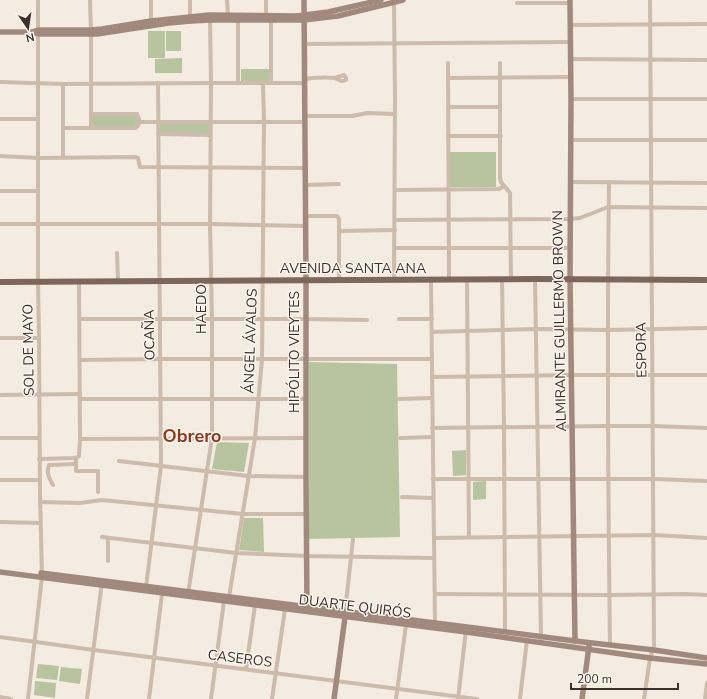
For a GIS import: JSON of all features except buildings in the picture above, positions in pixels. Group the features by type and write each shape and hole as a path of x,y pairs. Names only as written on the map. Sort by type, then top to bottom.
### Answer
{"main road":[{"name":"HIPÓLITO VIEYTES","path":"304,0 307,610"},
{"path":"91,32 151,21 228,15 297,16 304,18 381,0"},
{"path":"0,32 121,31 190,18 210,20 271,20 338,16 403,0"},
{"name":"ALMIRANTE GUILLERMO BROWN","path":"570,2 570,279 575,641"},
{"name":"AVENIDA SANTA ANA","path":"0,282 467,279 707,280"},
{"name":"DUARTE QUIRÓS","path":"0,569 102,583 146,587 224,601 284,607"},
{"name":"DUARTE QUIRÓS","path":"0,572 41,575"},
{"name":"DUARTE QUIRÓS","path":"102,583 162,594 229,597 284,607 466,630 527,640 575,641 589,646 610,645 707,658"},
{"path":"334,699 345,614"},
{"name":"DUARTE QUIRÓS","path":"345,614 406,624 435,626"},
{"name":"DUARTE QUIRÓS","path":"466,630 505,632 541,640 589,646 650,658 707,664"},
{"path":"582,699 589,646"}],"street":[{"name":"SOL DE MAYO","path":"28,699 41,575 37,191 38,84 36,32 38,0"},
{"path":"90,0 91,128"},
{"path":"151,0 151,21"},
{"path":"190,0 190,18"},
{"path":"227,0 228,15"},
{"path":"266,0 266,16"},
{"name":"ESPORA","path":"644,699 650,658 654,650 650,0"},
{"path":"394,1 394,280"},
{"path":"517,2 570,2"},
{"name":"HAEDO","path":"188,594 212,438 210,20"},
{"path":"238,20 238,83"},
{"path":"271,20 271,83"},
{"path":"570,24 707,24"},
{"path":"304,44 570,42"},
{"path":"571,59 707,60"},
{"path":"448,63 449,280"},
{"path":"500,63 500,178 501,182 510,194 511,279"},
{"path":"448,78 571,77"},
{"path":"0,82 38,84 271,83 335,78"},
{"name":"OCAÑA","path":"146,587 161,466 158,83"},
{"name":"ÁNGEL ÁVALOS","path":"229,597 255,438 262,359 264,168 263,83"},
{"path":"63,84 63,157"},
{"path":"571,99 707,99"},
{"path":"448,107 500,107"},
{"path":"140,122 264,122 352,116 367,113 395,114"},
{"path":"91,114 137,114 140,122"},
{"path":"0,119 38,119"},
{"path":"63,128 135,128 140,122"},
{"path":"158,134 210,135"},
{"path":"448,136 500,136"},
{"path":"570,140 707,140"},
{"path":"0,156 38,158 135,157 138,158 140,167 142,168 305,168"},
{"path":"570,182 707,183"},
{"path":"608,182 608,536 610,645"},
{"path":"305,185 339,184"},
{"path":"395,190 498,189 504,186"},
{"path":"0,191 37,191"},
{"path":"395,220 570,219 580,218 608,207 707,208"},
{"path":"306,216 338,217 339,280"},
{"path":"0,224 210,224 306,226"},
{"path":"339,231 395,230"},
{"path":"395,248 570,248"},
{"path":"117,253 118,281"},
{"path":"467,279 469,537"},
{"path":"502,279 505,632"},
{"path":"535,279 541,640"},
{"path":"431,280 435,626"},
{"path":"79,281 80,439 79,456 76,458 76,471 98,471 98,492"},
{"path":"80,319 367,320"},
{"path":"399,320 432,319"},
{"path":"432,332 467,330 707,328"},
{"path":"0,338 39,338"},
{"path":"80,360 432,359"},
{"path":"432,377 503,375 707,375"},
{"path":"0,395 80,394"},
{"path":"399,399 432,398"},
{"path":"80,399 306,399"},
{"path":"432,428 653,426 707,428"},
{"path":"400,438 432,437"},
{"path":"0,438 39,438"},
{"path":"80,439 306,438"},
{"path":"40,459 76,458"},
{"path":"119,462 248,476 306,477"},
{"path":"53,485 48,477 48,465 76,464"},
{"path":"433,480 686,479 707,481"},
{"path":"0,480 40,480"},
{"path":"402,497 433,498"},
{"path":"40,502 80,503 102,500 200,511 243,514 306,514"},
{"path":"0,522 40,523"},
{"path":"434,538 654,536 707,538"},
{"path":"102,537 236,553 307,556 434,558"},
{"path":"108,538 108,561"},
{"path":"345,614 353,539"},
{"path":"87,699 102,583"},
{"path":"149,699 162,594"},
{"path":"435,594 707,595"},
{"path":"211,699 224,601"},
{"path":"246,669 254,605"},
{"path":"272,699 284,607"},
{"path":"396,699 406,624"},
{"path":"458,698 466,630"},
{"name":"CASEROS","path":"0,637 458,698 476,699"},
{"path":"520,699 527,640"},
{"path":"705,699 707,683"},
{"path":"0,698 11,699"}],"green space":[{"path":"148,31 165,31 165,58 148,58"},
{"path":"166,31 181,31 181,51 166,51"},
{"path":"182,58 182,73 155,73 155,59"},
{"path":"241,69 269,69 269,81 241,81"},
{"path":"92,115 136,115 139,122 134,127 92,127"},
{"path":"160,124 209,124 209,133 160,133"},
{"path":"450,152 496,152 496,187 450,187"},
{"path":"309,362 397,364 400,537 309,539"},
{"path":"217,442 249,443 244,472 212,469"},
{"path":"466,450 466,475 453,476 452,451"},
{"path":"486,481 486,499 473,500 473,482"},
{"path":"244,518 263,518 264,552 239,550"},
{"path":"38,664 59,666 57,680 36,678"},
{"path":"61,667 82,669 80,684 59,681"},
{"path":"35,681 56,683 55,698 34,695"}],"district":[{"name":"Obrero","path":"192,436"}]}
